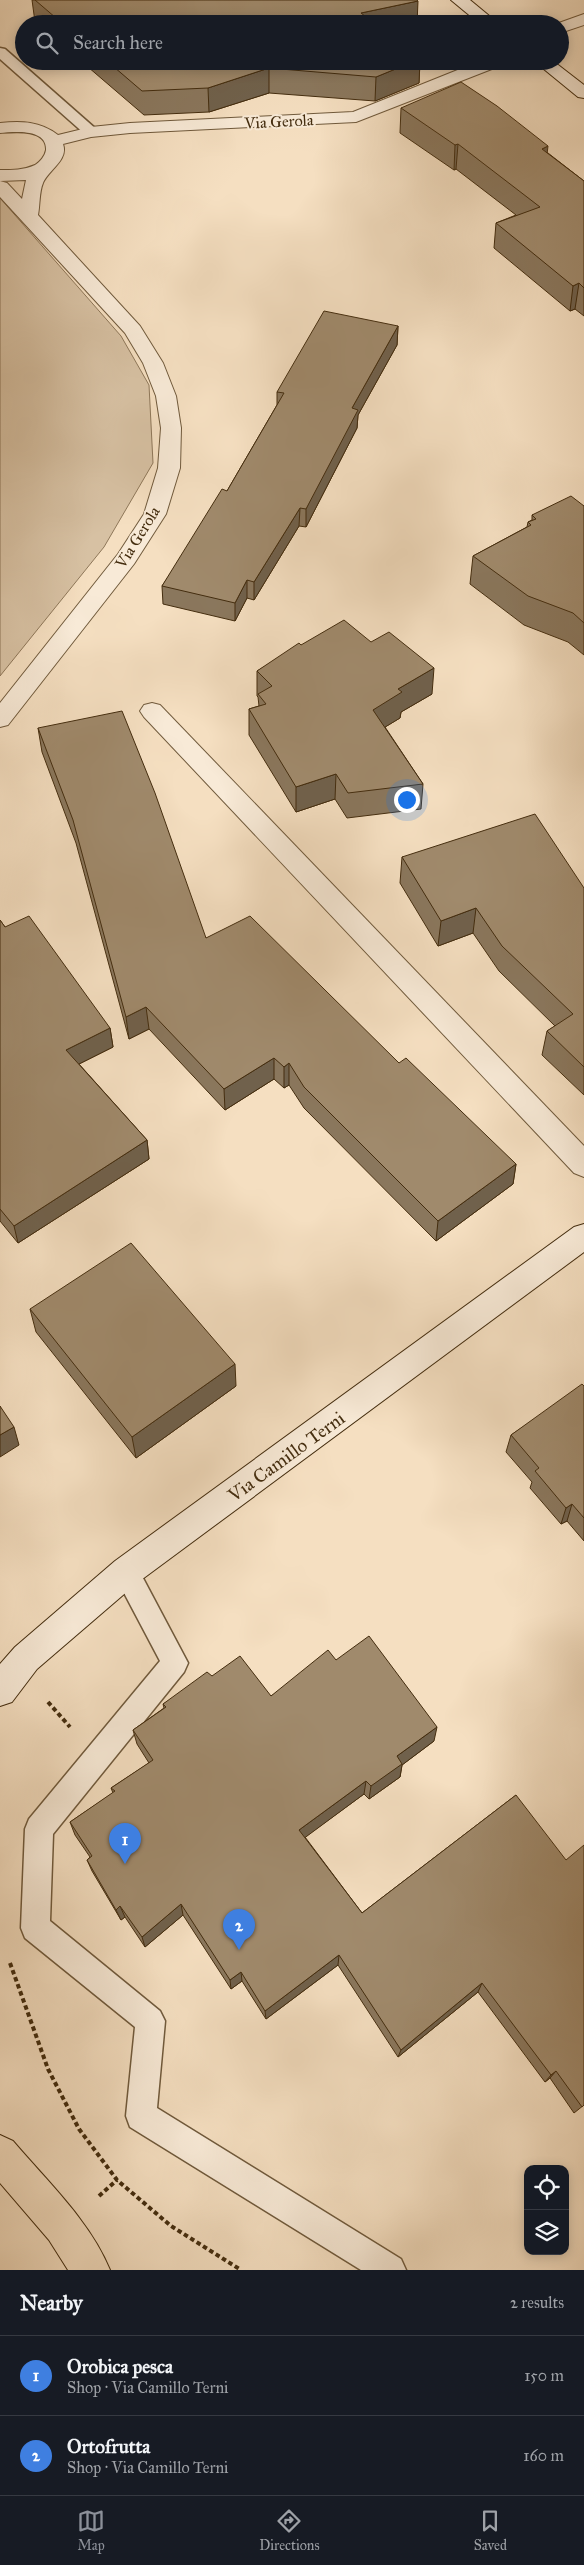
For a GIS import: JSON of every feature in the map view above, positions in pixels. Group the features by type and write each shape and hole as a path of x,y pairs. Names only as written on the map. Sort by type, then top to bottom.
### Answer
{"main road":[{"path":"0,2154 62,2227 90,2270"}],"street":[{"path":"459,0 479,15"},
{"path":"569,25 584,19"},
{"name":"Via Gerola","path":"54,141 91,132 356,117 474,70"},
{"path":"554,70 584,93"},
{"path":"0,128 22,127 35,129 54,141 57,149 54,157 34,182 29,216"},
{"path":"0,176 26,174 48,164"},
{"name":"Via Gerola","path":"0,187 133,330 153,363 166,396 171,428 169,468 155,514 126,559 0,719"},
{"path":"152,711 584,1165"},
{"name":"Via Camillo Terni","path":"9,1679 26,1658 126,1572 584,1236"}],"lane":[{"path":"0,52 15,65"},
{"path":"20,70 91,132"},
{"path":"126,1572 175,1663 39,1829 35,1928 150,2021 141,2116 390,2270"}],"path":[{"path":"9,1679 70,1727 64,1735"},
{"path":"8,1956 48,2069 84,2136 117,2180 164,2220 241,2270"}],"shaded area":[{"path":"0,198 121,336 149,385 153,463 104,547 0,676"}],"building":[{"path":"35,0 418,1 361,13 364,15 52,15"},
{"path":"118,70 263,70 208,88 142,91"},
{"path":"293,70 393,70 376,77"},
{"path":"461,82 497,106 548,146 542,149 584,181 584,288 579,283 573,286 496,223 540,207 458,144 455,145 401,108"},
{"path":"324,311 398,326 352,408 358,410 306,509 300,508 254,582 247,580 235,603 162,586 222,489 227,491 284,393 277,392"},
{"path":"571,496 584,506 584,623 573,613 528,596 473,556 531,525 528,522 536,519 532,515"},
{"path":"344,620 371,642 389,632 434,668 398,689 402,692 373,710 423,784 348,793 336,774 296,787 249,709 266,704 258,694 272,686 257,671 299,643 301,645"},
{"path":"122,711 155,793 206,938 250,916 399,1063 406,1058 516,1164 438,1221 304,1087 289,1063 284,1067 274,1058 224,1089 146,1007 126,1017 73,820 38,728"},
{"path":"535,814 584,888 584,1067 547,1031 573,1014 502,946 476,908 441,921 402,857"},
{"path":"29,916 110,1028 66,1050 147,1140 14,1226 0,1209 0,920 5,927"},
{"path":"131,1243 235,1364 132,1437 30,1309"},
{"path":"582,1384 584,1386 584,1518 572,1504 566,1508 535,1471 539,1468 511,1435"},
{"path":"0,1406 14,1427 0,1435"},
{"path":"369,1636 437,1727 397,1756 402,1764 371,1786 366,1781 299,1830 362,1913 516,1795 566,1860 584,1845 584,2105 582,2107 556,2071 551,2075 482,1983 401,2050 339,1955 265,2011 241,1972 230,1980 181,1904 142,1937 120,1906 116,1910 87,1860 92,1856 70,1822 115,1791 111,1788 153,1760 133,1730 166,1707 163,1704 207,1672 212,1676 240,1656 271,1696 328,1650 336,1660"}],"place":[{"name":"Orobica pesca","path":"125,1864"},
{"name":"Ortofrutta","path":"239,1950"}]}
